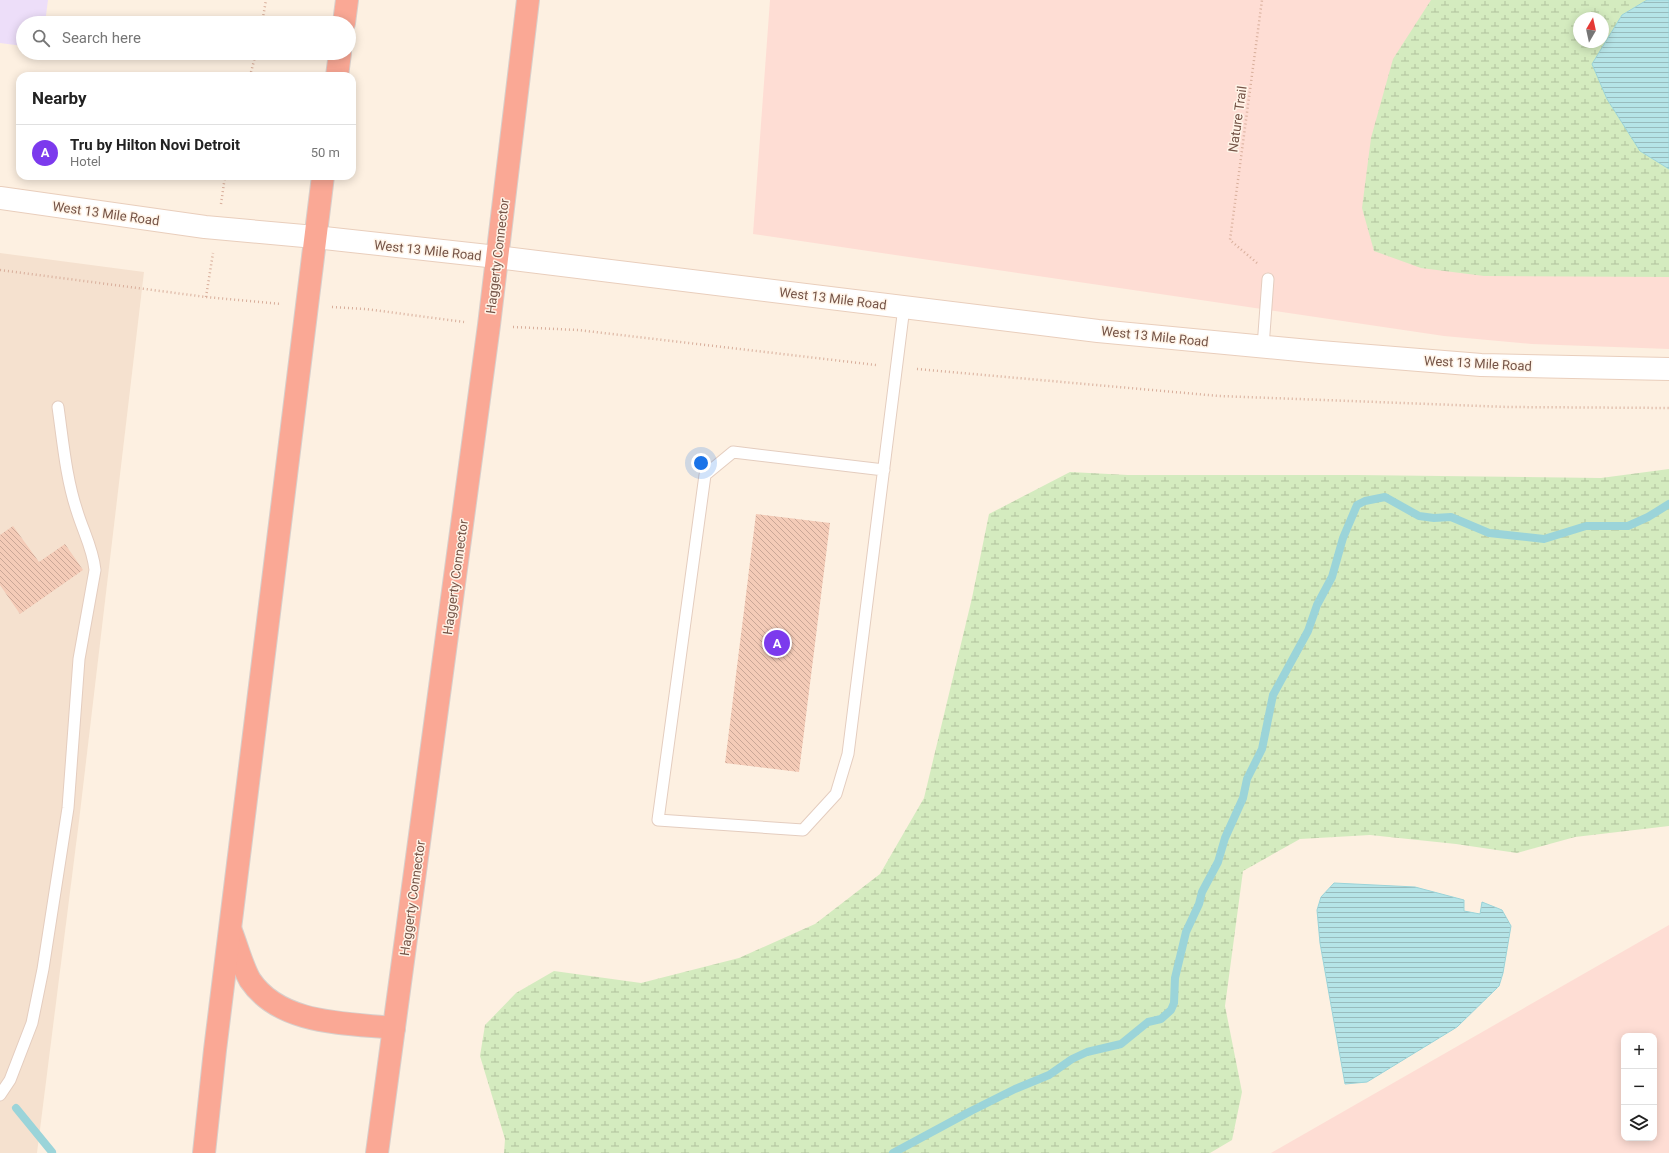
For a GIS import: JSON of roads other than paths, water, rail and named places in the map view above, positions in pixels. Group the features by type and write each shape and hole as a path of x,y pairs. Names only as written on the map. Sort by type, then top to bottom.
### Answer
{"highway":[{"path":"345,16 348,0"},
{"name":"Haggerty Connector","path":"377,1153 489,325 528,0"},
{"path":"338,72 339,60"},
{"path":"204,1153 230,928 322,180"},
{"path":"230,928 250,979 266,997 298,1015 330,1022 394,1028"}],"street":[{"name":"West 13 Mile Road","path":"0,198 205,227 315,237 497,257 1098,331 1263,347 1481,365 1669,369"}],"lane":[{"path":"1263,347 1268,279"},
{"path":"884,470 733,452 705,475 658,820 803,830 836,794 848,754 884,470 897,367 904,307"},
{"path":"0,1095 10,1080 32,1023 43,969 68,808 79,659 95,570 94,558 76,510 64,454 58,407"}],"water":[{"path":"1647,0 1669,0 1669,169 1640,151 1607,99 1592,64 1602,48 1609,48 1609,36 1622,15"},
{"path":"1334,883 1415,887 1464,900 1464,911 1480,914 1482,902 1502,910 1511,926 1503,973 1499,986 1457,1027 1367,1082 1345,1084 1320,943 1317,910 1321,897"}],"waterway":[{"path":"893,1153 971,1111 1015,1089 1049,1075 1072,1059 1087,1052 1121,1044 1148,1022 1161,1019 1171,1010 1174,1003 1175,978 1186,932 1199,904 1202,892 1218,862 1225,838 1243,798 1247,779 1262,749 1273,695 1308,631 1317,605 1332,577 1343,538 1357,505 1365,501 1385,497 1419,516 1434,518 1451,517 1489,533 1544,539 1586,526 1628,526 1648,517 1669,504"},
{"path":"16,1108 52,1152"}],"place":[{"name":"Tru by Hilton Novi Detroit","path":"777,643"}]}
